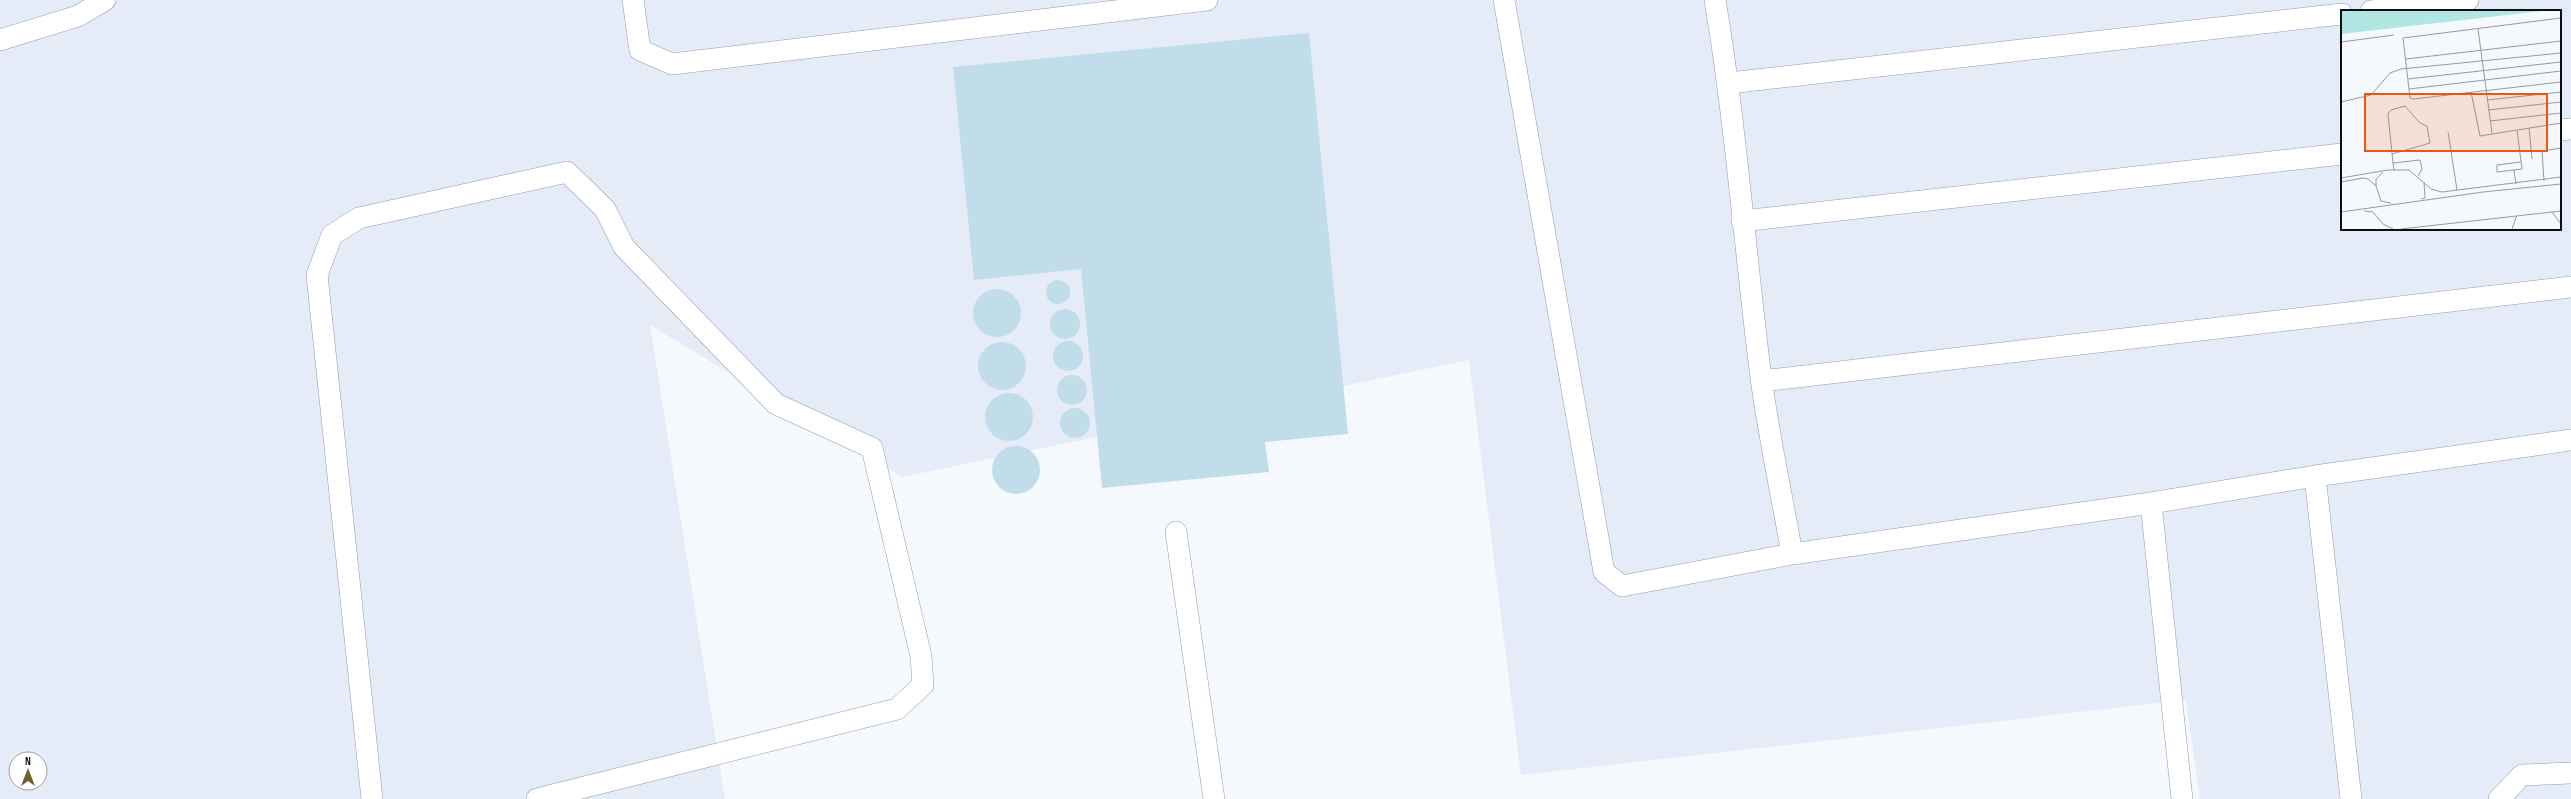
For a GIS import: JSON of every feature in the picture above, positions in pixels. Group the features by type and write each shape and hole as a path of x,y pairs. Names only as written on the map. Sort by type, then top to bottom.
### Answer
{"lane":[{"path":"0,40 78,16 104,0"},
{"path":"633,0 640,50 672,64 1207,0"},
{"path":"1504,0 1604,572 1622,586 1792,554 2151,503 2315,476 2571,440"},
{"path":"1715,0 1729,84 1742,221 1762,381 1792,554"},
{"path":"2380,10 2468,0"},
{"path":"1729,84 2341,14"},
{"path":"2561,130 2571,128"},
{"path":"1742,221 2341,154"},
{"path":"372,799 317,275 332,235 359,218 567,172 605,209 624,247 776,404 872,448 921,656 923,685 897,709 537,799"},
{"path":"1762,381 2571,287"},
{"path":"2315,476 2351,799"},
{"path":"2151,503 2182,799"},
{"path":"1176,532 1214,799"},
{"path":"2500,799 2522,775 2571,773"}],"shaded area":[{"path":"0,0 2571,0 2571,799 2200,799 2186,700 1521,775 1469,360 902,477 650,325 725,799 0,799"}],"building":[{"path":"1309,33 1348,434 1265,442 1269,472 1102,488 1081,269 974,280 953,67"},
{"path":"1058,280 1066,284 1070,292 1066,300 1058,304 1050,300 1046,292 1050,284"},
{"path":"992,289 1002,289 1014,296 1021,308 1021,318 1014,330 1002,337 992,337 984,333 977,326 973,318 973,308 977,300 984,293"},
{"path":"1065,309 1071,310 1079,318 1079,330 1071,338 1065,339 1059,338 1051,330 1050,324 1051,318 1059,310"},
{"path":"1068,341 1079,345 1083,356 1079,367 1068,371 1057,367 1053,356 1057,345"},
{"path":"997,342 1007,342 1019,349 1026,361 1026,371 1019,383 1007,390 997,390 989,386 982,379 978,371 978,361 982,353 989,346"},
{"path":"1072,375 1083,379 1087,390 1083,401 1072,405 1061,401 1057,390 1061,379"},
{"path":"1004,393 1014,393 1026,400 1033,412 1033,422 1026,434 1014,441 1004,441 996,437 989,430 985,422 985,412 989,404 996,397"},
{"path":"1075,408 1081,409 1089,417 1089,429 1081,437 1075,438 1069,437 1061,429 1060,423 1061,417 1069,409"},
{"path":"1011,446 1021,446 1033,453 1040,465 1040,475 1033,487 1021,494 1011,494 1003,490 996,483 992,475 992,465 996,457 1003,450"}]}
